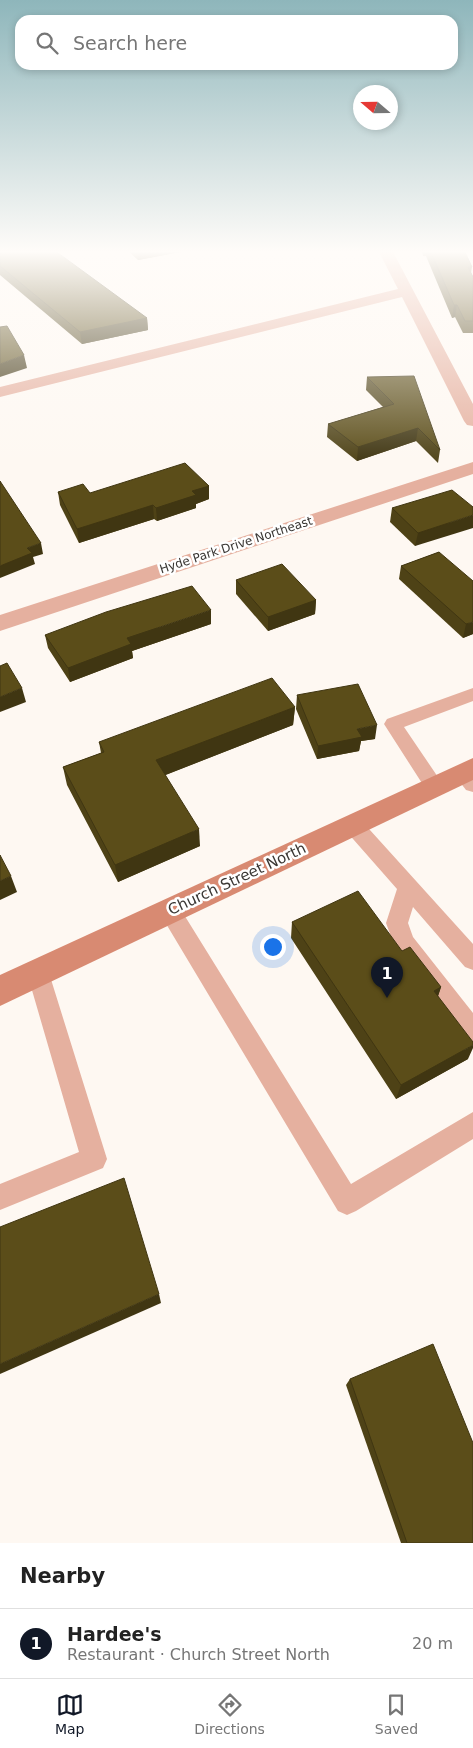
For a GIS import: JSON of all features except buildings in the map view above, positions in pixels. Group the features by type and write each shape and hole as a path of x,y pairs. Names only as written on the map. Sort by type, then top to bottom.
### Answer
{"main road":[{"name":"Church Street North","path":"0,991 434,786 469,775"}],"street":[{"path":"0,392 282,322"},
{"path":"423,322 473,421"},
{"name":"Hyde Park Drive Northeast","path":"0,623 473,468"}],"lane":[{"path":"434,786 393,724 473,694"},
{"path":"353,824 473,960"},
{"path":"408,886 397,923 404,942 473,1031"},
{"path":"170,911 347,1202 473,1125"},
{"path":"0,1197 94,1159 38,973"}],"place":[{"name":"Hardee's","path":"387,998"}]}
